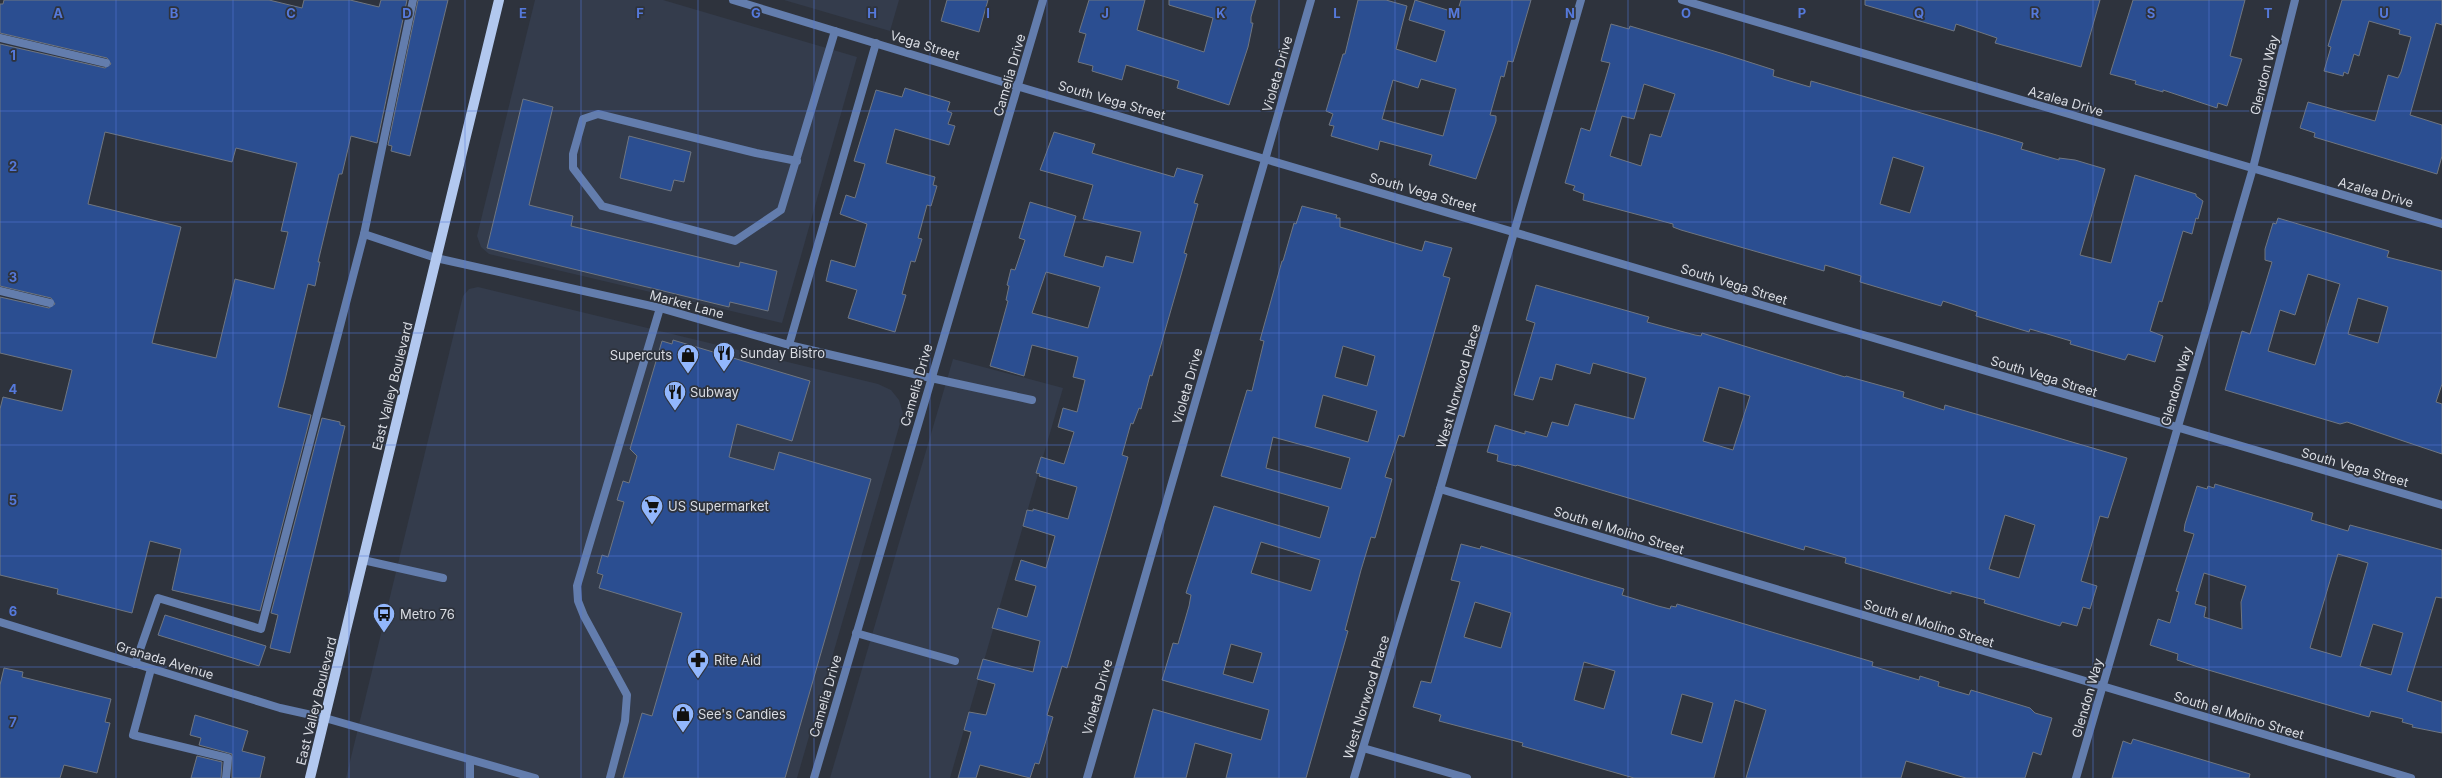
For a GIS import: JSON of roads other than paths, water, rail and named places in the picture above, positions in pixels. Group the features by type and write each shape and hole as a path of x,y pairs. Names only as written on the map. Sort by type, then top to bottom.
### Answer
{"main road":[{"name":"East Valley Boulevard","path":"310,778 499,0"}],"street":[{"path":"135,664 158,598 261,629 364,234 413,0"},
{"name":"Vega Street","path":"733,0 1018,85"},
{"name":"Camelia Drive","path":"814,778 1043,0"},
{"name":"Violeta Drive","path":"1087,778 1311,0"},
{"name":"West Norwood Place","path":"1354,778 1440,489 1581,0"},
{"name":"Azalea Drive","path":"1682,0 2442,224"},
{"name":"Glendon Way","path":"2076,778 2252,168 2295,0"},
{"path":"797,161 756,153 598,114 583,119 573,154 573,168 602,206 735,241 781,210 797,161 835,31"},
{"path":"0,38 106,63"},
{"path":"789,345 876,43"},
{"name":"South Vega Street","path":"1018,85 2176,428 2442,505"},
{"name":"Market Lane","path":"364,234 436,258 660,308 789,345 1032,400"},
{"path":"0,291 50,303"},
{"path":"610,778 625,721 627,695 584,616 578,602 578,586 660,308"},
{"name":"South el Molino Street","path":"1440,489 2411,778"},
{"path":"363,560 442,578"},
{"name":"Granada Avenue","path":"0,622 280,708 324,718 470,761 536,778"},
{"path":"856,633 955,661"},
{"path":"151,669 133,735 228,758 226,778"},
{"path":"1363,748 1467,778"},
{"path":"470,761 470,778"}],"place":[{"name":"Sunday Bistro","path":"724,372"},
{"name":"Supercuts","path":"688,374"},
{"name":"Subway","path":"675,412"},
{"name":"US Supermarket","path":"652,526"},
{"name":"Metro 76","path":"384,634"},
{"name":"Rite Aid","path":"698,680"},
{"name":"See's Candies","path":"683,734"}]}
